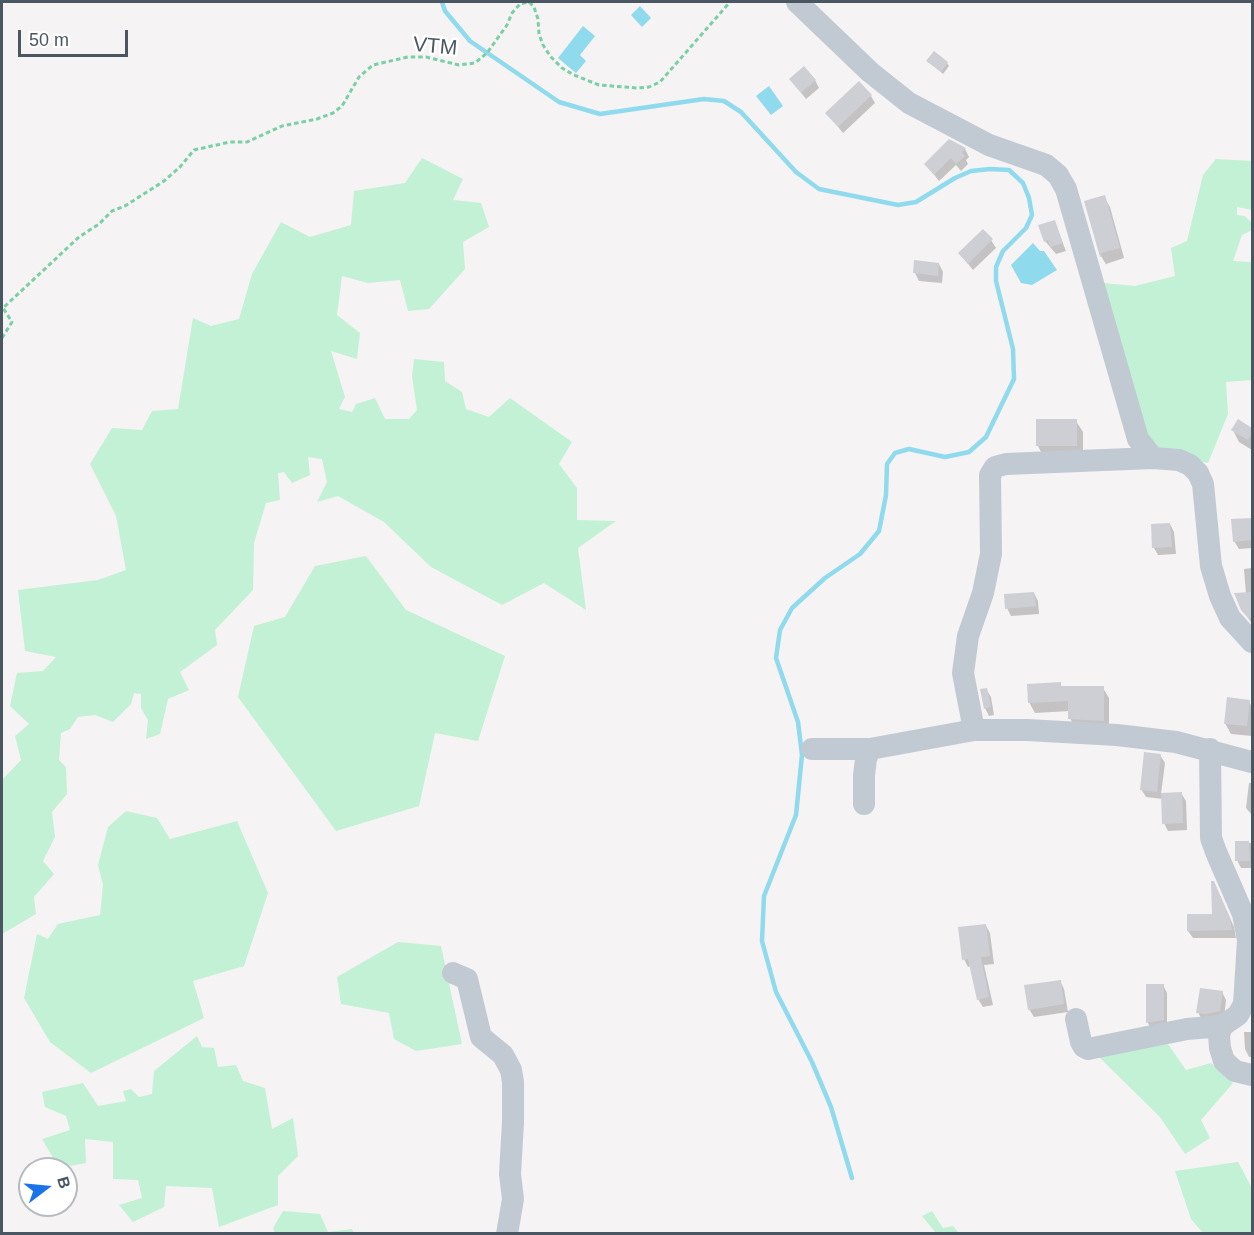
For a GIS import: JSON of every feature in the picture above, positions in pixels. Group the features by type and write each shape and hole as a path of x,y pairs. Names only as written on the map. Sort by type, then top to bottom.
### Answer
{"street":[{"path":"797,2 870,72 909,103 989,145 1046,165 1058,175 1066,189 1138,440 1153,458"},
{"path":"974,730 963,673 968,636 983,593 991,554 990,475 995,467 1006,464 1153,458 1179,460 1190,465 1198,472 1203,484 1211,566 1220,596 1230,618 1252,642"},
{"path":"813,749 870,749 974,730 1028,730 1117,735 1176,742 1210,749 1252,762"},
{"path":"864,804 864,775 870,749"},
{"path":"1076,1019 1080,1042 1083,1047 1088,1048 1187,1029 1222,1026 1238,1015 1244,1004 1248,940 1243,914 1212,838 1210,749"},
{"path":"453,973 467,979 481,1037 503,1055 511,1070 513,1112 510,1174 513,1199 507,1233"},
{"path":"1222,1026 1220,1048 1224,1061 1236,1071 1252,1075"}],"path":[{"name":"VTM","path":"2,338 12,322 3,308 79,237 99,224 112,211 125,206 164,181 194,150 230,142 247,142 282,126 333,113 342,106 359,77 373,65 408,57 426,57 459,65 475,63 487,53 520,4 529,2 534,7 538,19 539,34 543,45 550,57 562,68 599,85 649,87 660,82 730,2"}],"green space":[{"path":"422,158 463,179 453,200 481,203 489,227 463,242 465,269 429,309 408,311 400,280 368,283 342,276 337,315 360,333 357,359 331,351 345,397 339,409 352,412 356,404 375,398 385,419 409,419 417,410 412,376 414,359 444,362 445,381 462,392 466,409 489,417 510,398 572,442 559,464 577,488 577,520 616,521 578,548 586,610 544,583 502,605 431,567 384,522 338,496 317,502 327,482 322,459 308,457 310,475 292,483 284,472 278,473 280,500 266,503 254,543 253,590 215,630 217,645 180,672 189,690 168,699 160,734 146,739 148,720 141,708 141,694 134,693 131,704 113,722 95,715 78,717 70,729 61,733 59,760 66,767 67,794 52,812 55,837 43,861 54,874 34,897 36,914 2,934 2,780 21,760 15,736 29,724 10,706 17,673 43,671 56,657 25,651 18,590 98,580 126,570 116,516 90,464 112,428 142,430 152,411 178,409 193,318 211,326 239,319 252,274 281,222 310,237 351,225 354,191 405,183"},
{"path":"1216,159 1252,161 1252,210 1237,207 1237,215 1245,216 1252,223 1252,230 1242,235 1233,261 1252,262 1252,380 1226,382 1228,414 1208,463 1159,452 1143,432 1103,283 1135,286 1175,276 1171,248 1187,241 1203,175"},
{"path":"366,556 406,610 505,656 478,741 435,733 419,806 336,831 238,697 254,626 285,617 315,566"},
{"path":"126,811 157,818 170,839 237,821 268,893 244,966 193,981 204,1018 91,1073 50,1042 24,998 37,934 48,939 58,924 100,915 103,885 98,865 108,827"},
{"path":"398,942 441,946 462,1044 416,1051 394,1039 389,1013 341,1004 337,977"},
{"path":"197,1036 202,1047 214,1048 218,1067 236,1065 243,1081 265,1088 272,1129 293,1118 298,1156 278,1176 278,1205 219,1227 212,1188 166,1186 164,1207 133,1222 119,1205 142,1198 138,1180 113,1179 113,1142 85,1139 86,1163 78,1164 78,1157 53,1157 42,1139 70,1130 66,1116 45,1107 42,1092 83,1083 98,1106 126,1101 123,1091 131,1089 139,1097 152,1094 154,1071"},
{"path":"1168,1044 1186,1070 1211,1063 1233,1083 1201,1120 1210,1138 1185,1154 1160,1117 1098,1056"},
{"path":"1238,1162 1252,1188 1252,1233 1203,1233 1191,1219 1175,1171"},
{"path":"283,1211 320,1214 328,1232 352,1229 354,1233 275,1233 273,1228"},
{"path":"932,1211 943,1228 953,1226 959,1233 936,1233 922,1216"}],"water":[{"path":"640,6 651,18 642,27 631,15"},
{"path":"583,26 595,36 580,55 586,61 576,73 558,58"},
{"path":"769,86 783,106 771,115 756,96"},
{"path":"1033,243 1040,251 1044,251 1057,270 1032,285 1021,283 1011,265"}],"building":[{"path":"934,51 948,62 941,72 926,61"},
{"path":"804,66 816,80 801,93 789,79"},
{"path":"859,81 872,95 838,127 825,113"},
{"path":"949,139 966,148 962,153 965,156 956,164 951,158 934,175 924,164"},
{"path":"1105,195 1120,248 1101,253 1100,257 1084,201"},
{"path":"1055,220 1063,243 1050,247 1048,240 1044,242 1038,225"},
{"path":"983,229 993,239 968,264 958,253"},
{"path":"914,260 939,263 938,276 913,273"},
{"path":"1036,419 1077,419 1077,446 1036,446"},
{"path":"1238,419 1252,428 1248,440 1231,430"},
{"path":"1252,518 1252,540 1233,542 1231,519"},
{"path":"1170,523 1172,547 1152,548 1151,524"},
{"path":"1034,592 1036,606 1005,609 1004,594"},
{"path":"1252,592 1252,617 1248,618 1241,610 1234,593"},
{"path":"1061,682 1061,686 1104,686 1104,721 1068,719 1068,701 1028,703 1027,684"},
{"path":"987,688 991,707 984,709 980,689"},
{"path":"1227,697 1250,700 1247,726 1224,724"},
{"path":"1144,752 1161,754 1157,792 1140,790"},
{"path":"1182,792 1183,823 1162,824 1161,793"},
{"path":"1235,841 1249,841 1250,861 1235,861"},
{"path":"1211,881 1214,881 1226,913 1228,913 1232,930 1187,931 1187,914 1212,914"},
{"path":"986,924 990,956 981,957 989,997 977,1000 968,959 962,960 958,927"},
{"path":"1061,980 1064,1004 1028,1010 1024,985"},
{"path":"1146,984 1164,984 1164,1020 1146,1023"},
{"path":"1200,988 1223,991 1220,1011 1206,1014 1196,1013"}],"waterway":[{"path":"442,2 445,11 470,41 559,102 600,114 704,99 724,101 741,112 796,172 819,189 898,205 916,202 971,171 990,169 1009,170 1023,183 1029,198 1032,215 1026,228 1003,251 996,267 996,281 1013,349 1014,379 986,437 969,452 945,457 909,449 895,453 887,464 886,495 879,531 860,554 825,578 792,608 780,630 776,658 798,722 802,755 796,815 764,896 762,941 776,992 812,1062 831,1107 852,1178"}]}
